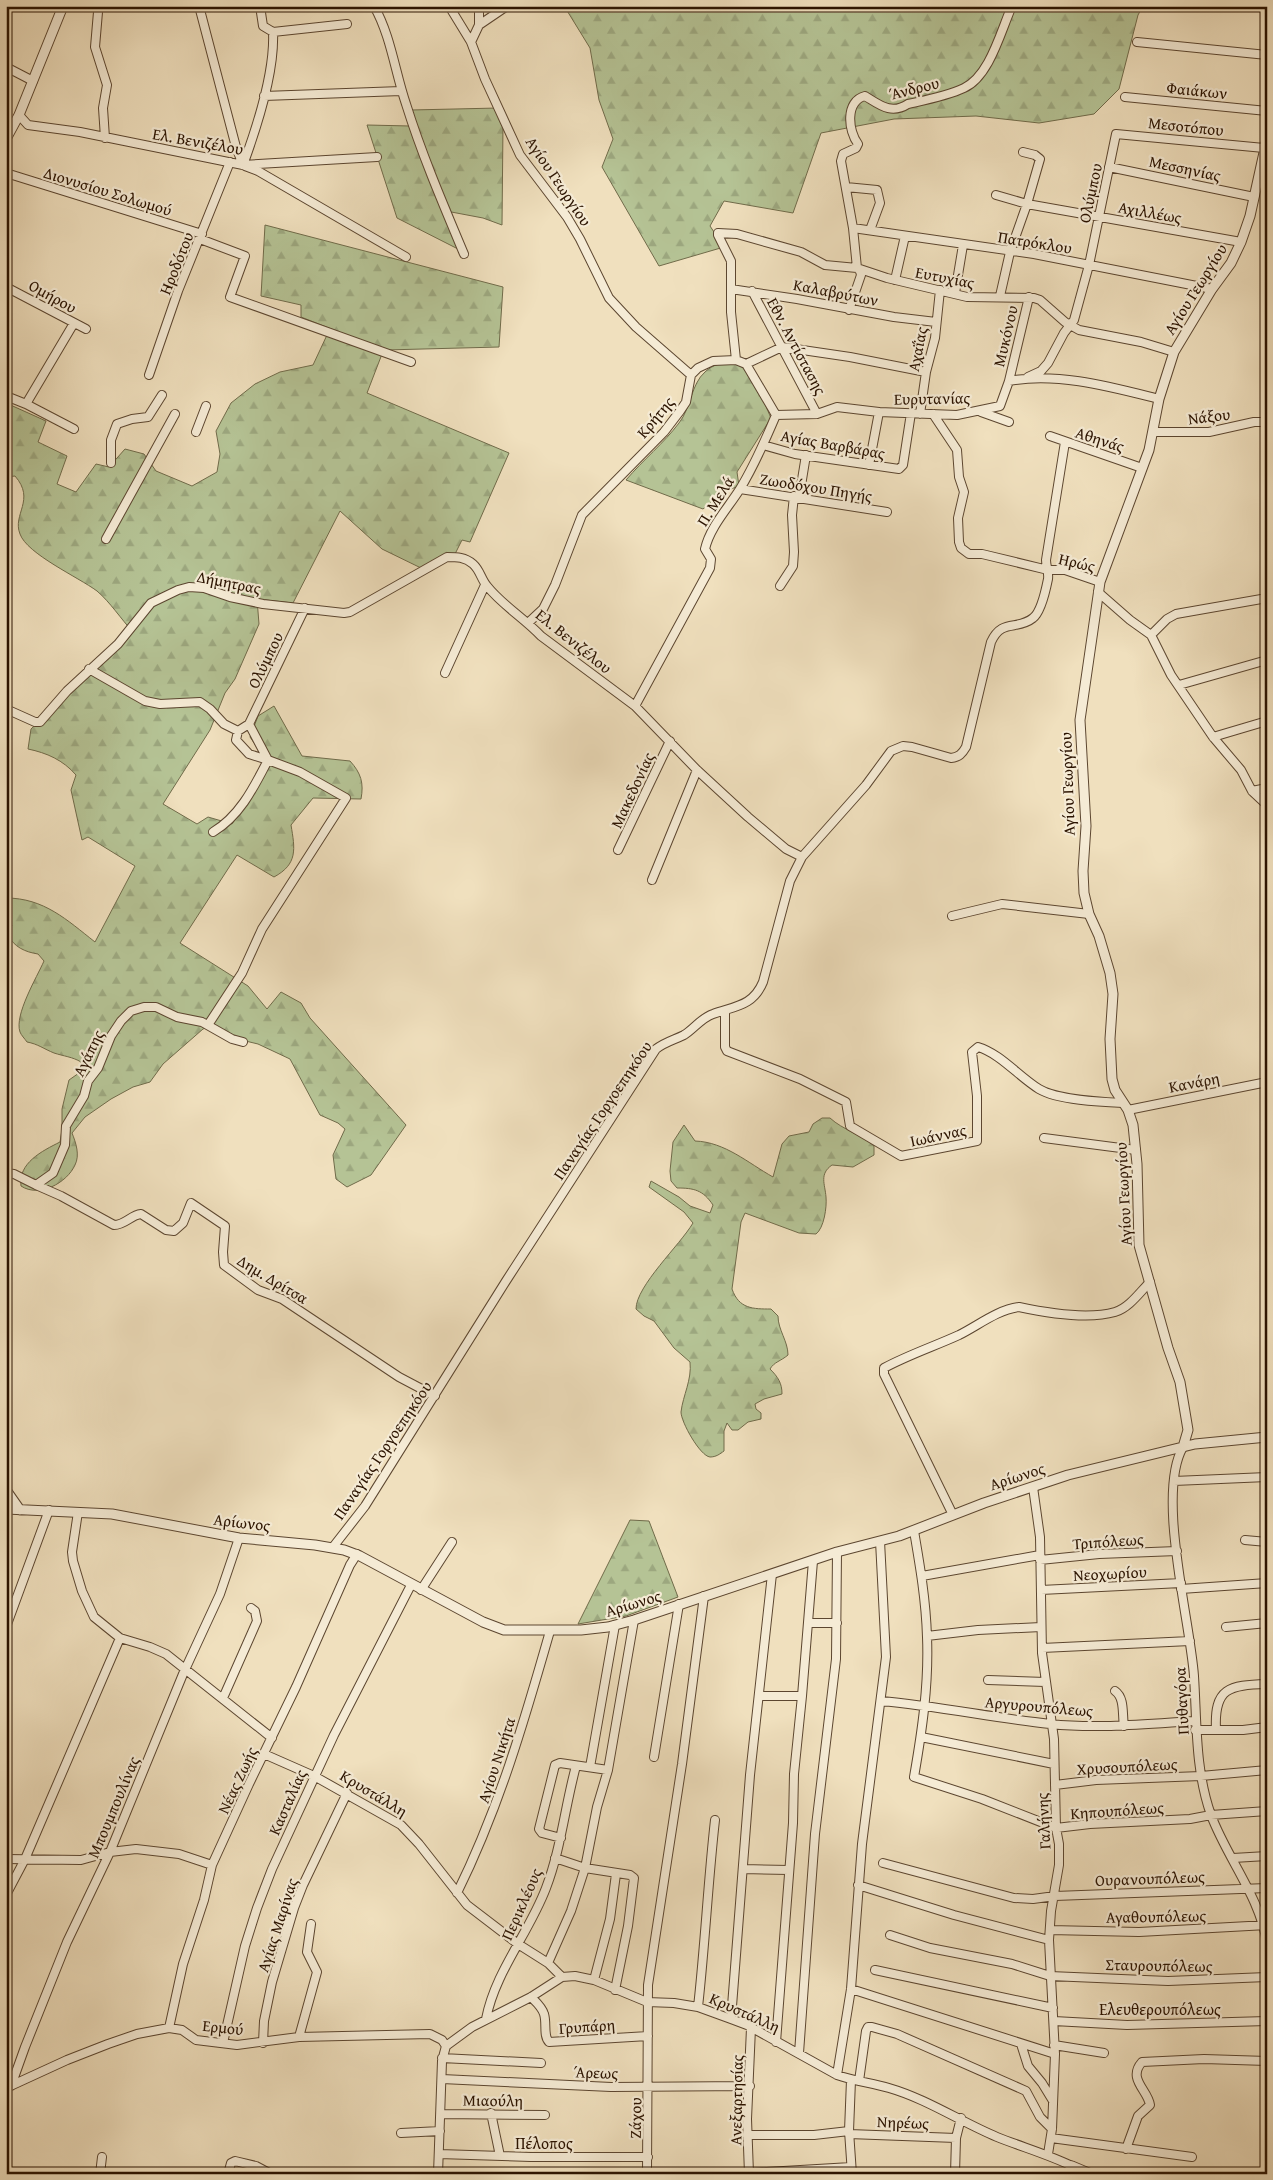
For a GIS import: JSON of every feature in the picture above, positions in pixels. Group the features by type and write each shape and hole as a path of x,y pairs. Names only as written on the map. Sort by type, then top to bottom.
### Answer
{"street":[{"path":"6,139 19,115 63,6"},
{"path":"199,6 233,138 243,165 258,171 406,258"},
{"path":"260,6 263,26 273,32 347,24"},
{"path":"374,6 393,56 401,91 438,192 464,254"},
{"name":"Αγίου Γεωργίου","path":"449,6 471,42 485,79 520,155 567,217 609,298 636,327 691,375"},
{"path":"471,42 479,25 479,6"},
{"path":"479,25 507,6"},
{"name":"Άνδρου","path":"849,310 860,279 860,271 857,268 842,156 857,146 850,125 852,107 856,99 865,96 885,109 899,109 908,104 965,88 981,74 995,49 1012,6"},
{"path":"98,12 95,47 107,85 103,108 105,138"},
{"path":"243,165 264,96 274,53 273,32"},
{"path":"1137,42 1267,55"},
{"path":"6,67 33,81"},
{"path":"264,96 401,91"},
{"name":"Φαιάκων","path":"1125,97 1267,111"},
{"name":"Ελ. Βενιζέλου","path":"19,115 28,124 243,165 377,157"},
{"name":"Μεσοτόπου","path":"1113,143 1115,135 1120,133 1265,144"},
{"name":"Ολύμπου","path":"1028,377 1041,371 1048,363 1067,329 1071,326 1089,265 1110,167 1113,143"},
{"name":"Αγίου Γεωργίου","path":"1183,1447 1188,1430 1184,1401 1139,1245 1136,1150 1133,1125 1115,1090 1110,1061 1113,994 1110,973 1099,936 1089,914 1083,882 1086,826 1080,720 1100,582 1154,432 1159,398 1174,352 1212,289 1231,263 1241,242 1250,216 1265,144"},
{"path":"1000,296 1010,252 1028,204 1040,159 1035,155 1023,152"},
{"name":"Ηροδότου","path":"149,375 178,291 230,162"},
{"name":"Μεσσηνίας","path":"1110,167 1254,197"},
{"name":"Διονυσίου Σολωμού","path":"6,173 201,236 245,256 230,297 411,362"},
{"path":"846,187 877,190 880,203 870,230"},
{"name":"Αχιλλέως","path":"996,195 1028,204 1241,242"},
{"name":"Πατρόκλου","path":"853,228 1089,265 1212,289"},
{"name":"Ευτυχίας","path":"731,289 731,261 718,235 719,232 736,234 801,252 825,265 857,268 873,275 940,290 974,297 1028,297 1040,300 1071,326 1079,330 1141,342 1174,352"},
{"path":"895,280 905,236"},
{"path":"955,293 963,245"},
{"name":"Ομήρου","path":"6,287 86,329"},
{"path":"731,289 732,331 736,360"},
{"name":"Καλαβρύτων","path":"731,289 752,291 849,310 936,322"},
{"name":"Αχαΐας","path":"920,414 926,372 933,346 940,290"},
{"name":"Εθν. Αντίστασης","path":"752,291 817,414"},
{"name":"Μυκόνου","path":"1009,381 1028,297"},
{"path":"26,404 74,323"},
{"path":"746,364 782,348 850,357 926,372"},
{"path":"691,375 698,368 713,361 736,360 746,364 776,416"},
{"name":"Κρήτης","path":"528,623 543,608 555,585 582,515 664,432 680,412 686,402 691,375"},
{"path":"1009,381 1028,377 1073,381 1159,398"},
{"name":"Ευρυτανίας","path":"776,416 817,414 837,407 879,412 957,415 1000,406 1009,381"},
{"path":"111,463 111,440 118,424 124,421 148,418 162,395"},
{"path":"6,396 26,404 74,429"},
{"path":"196,432 206,406"},
{"path":"980,411 1009,422"},
{"path":"869,465 879,412"},
{"name":"Αγίας Βαρβάρας","path":"763,445 806,455 897,469 902,467 911,413"},
{"path":"106,539 175,414"},
{"name":"Ηρώς","path":"933,414 957,450 959,476 964,492 958,518 958,539 961,548 969,554 982,554 1048,570 1065,570 1100,582"},
{"name":"Π. Μελά","path":"635,706 710,568 711,559 705,549 706,544 740,488 776,416"},
{"name":"Νάξου","path":"1154,432 1209,432 1254,422 1267,422"},
{"name":"Αθηνάς","path":"1050,436 1142,468"},
{"name":"Παναγίας Γοργοεπηκόου","path":"333,1547 365,1506 506,1281 656,1049 664,1043 684,1034 712,1014 725,1012 748,1002 759,993 764,982 790,882 802,857 866,785 891,751 903,746 951,758 963,753 991,642 999,630 1034,617 1048,579 1046,560 1065,442"},
{"path":"780,586 793,566 792,515 806,455"},
{"name":"Ζωοδόχου Πηγής","path":"740,488 887,512"},
{"name":"Ελ. Βενιζέλου","path":"305,608 338,613 350,612 447,557 463,558 481,572 485,585 541,636 635,706 697,770 786,849 802,857"},
{"path":"445,673 485,585"},
{"name":"Δήμητρας","path":"89,669 118,644 151,603 178,590 189,587 204,588 230,597 262,604 305,608"},
{"path":"1098,592 1130,620 1151,635 1170,675 1179,685 1213,737 1241,770 1252,792 1267,805"},
{"path":"1151,635 1167,618 1176,614 1267,598"},
{"name":"Ολύμπου","path":"249,724 305,608"},
{"path":"1179,685 1267,660"},
{"path":"6,710 40,722 89,669 145,701 160,704 200,702 224,724 238,731"},
{"path":"1213,737 1267,721"},
{"path":"208,1025 242,973 262,929 346,798 300,772 249,754 236,740 238,731 249,724 268,760"},
{"name":"Μακεδονίας","path":"618,850 670,741"},
{"path":"213,832 227,824 243,804 268,760"},
{"path":"652,880 697,770"},
{"path":"1252,792 1267,788"},
{"path":"952,916 1002,904 1089,914"},
{"name":"Αγάπης","path":"36,1185 53,1173 65,1145 66,1126 78,1108 88,1082 98,1068 111,1036 121,1021 132,1012 144,1007 156,1007 177,1017 191,1019 208,1025 232,1039 243,1042"},
{"name":"Ιωάννας","path":"725,1012 725,1047 727,1051 800,1079 846,1102 850,1126 900,1156 977,1141 977,1096 972,1052 978,1046 1037,1088 1051,1095 1125,1107"},
{"name":"Κανάρη","path":"1125,1107 1267,1082"},
{"path":"1044,1138 1136,1150"},
{"path":"6,1173 14,1174 36,1185"},
{"name":"Δημ. Δρίτσα","path":"36,1185 61,1196 114,1225 121,1225 133,1216 141,1214 166,1230 174,1231 184,1223 191,1203 225,1226 224,1265 258,1290 282,1299 399,1377 435,1396"},
{"path":"953,1515 884,1374 884,1368 938,1342 959,1335 1009,1309 1019,1307 1082,1315 1115,1312 1130,1302 1150,1282"},
{"name":"Αρίωνος","path":"6,1510 49,1510 123,1516 239,1538 333,1547 357,1554 411,1585 496,1628 514,1632 550,1631 596,1628 634,1620 837,1552 914,1531 953,1515 1068,1475 1206,1442 1267,1437"},
{"name":"Πυθαγόρα","path":"1183,1447 1178,1456 1174,1481 1174,1522 1194,1676 1194,1721 1201,1776 1211,1815 1265,1925 1267,1943"},
{"path":"1174,1481 1267,1478"},
{"name":"Γαλήνης","path":"1033,1487 1040,1558 1042,1648 1052,1724 1058,1844 1058,1865 1049,1940 1055,2054 1052,2129 1048,2154"},
{"path":"6,1490 20,1510"},
{"path":"6,1627 49,1510"},
{"path":"78,1512 72,1552 82,1591 94,1617 120,1638 150,1646 166,1654 185,1671 223,1698 272,1738"},
{"path":"914,1531 922,1576 927,1636 921,1737 1054,1764"},
{"name":"Μπουμπουλίνας","path":"9,2087 67,1942 110,1852 185,1671 220,1594 239,1538"},
{"path":"1245,1540 1267,1542"},
{"path":"837,2075 851,1989 858,1885 886,1657 880,1541"},
{"path":"421,1590 452,1542"},
{"name":"Τριπόλεως","path":"922,1576 1040,1558 1177,1551"},
{"path":"799,2053 815,1834 836,1659 838,1624 837,1552"},
{"name":"Νέας Ζωής","path":"169,2028 183,1964 204,1900 212,1865 350,1565 357,1554"},
{"path":"776,2042 793,1822 794,1774 813,1561"},
{"path":"731,2019 743,1869 772,1574"},
{"name":"Νεοχωρίου","path":"1041,1590 1267,1583"},
{"name":"Κασταλίας","path":"223,2043 245,1946 257,1908 314,1776 358,1684 411,1585"},
{"name":"Ζάχου","path":"647,2174 649,2087 647,2002 704,1596"},
{"path":"654,1757 679,1604"},
{"path":"223,1698 257,1621 255,1611 251,1608"},
{"path":"548,1963 571,1911 585,1868 597,1806 608,1770 634,1620"},
{"path":"808,1622 838,1624"},
{"path":"1226,1627 1267,1623"},
{"path":"590,1767 615,1625"},
{"path":"927,1636 978,1630 1041,1627"},
{"name":"Αγίου Νικήτα","path":"456,1893 491,1819 525,1718 550,1631"},
{"path":"6,1895 26,1859 120,1638"},
{"path":"1042,1648 1190,1641"},
{"path":"988,1680 1045,1682"},
{"path":"1216,1729 1217,1702 1221,1696 1244,1686 1267,1684"},
{"path":"1115,1690 1122,1700 1124,1726"},
{"path":"759,1696 802,1696"},
{"name":"Αργυρουπόλεως","path":"881,1701 924,1705 951,1711 1052,1724 1124,1726 1194,1721"},
{"path":"1195,1730 1243,1730 1267,1727"},
{"name":"Κηπουπόλεως","path":"921,1737 914,1777 982,1799 1056,1828 1267,1812"},
{"name":"Κρυστάλλη","path":"264,1754 347,1793 401,1825 467,1905 518,1944 548,1963 562,1978 575,1976 594,1980 647,2002 674,2003 698,2007 731,2019 752,2028 837,2075 855,2081 890,2088 960,2118 997,2137 1048,2154 1070,2170 1091,2174"},
{"path":"561,1838 541,1832 539,1827 555,1766 560,1763 608,1770"},
{"name":"Περικλέους","path":"486,2020 488,2005 546,1888 561,1838 568,1794 576,1766"},
{"name":"Χρυσουπόλεως","path":"1055,1785 1096,1780 1201,1776 1267,1770"},
{"name":"Αγίας Μαρίνας","path":"263,2043 264,2021 272,1982 294,1908 303,1884 347,1793"},
{"path":"698,2007 706,1933 709,1873 716,1820"},
{"path":"6,1859 81,1860 110,1852 136,1849 179,1854 212,1865"},
{"path":"1233,1858 1267,1856"},
{"path":"555,1858 585,1868 632,1875 634,1880 628,1926 615,1990"},
{"name":"Ουρανουπόλεως","path":"883,1863 1014,1898 1033,1899 1055,1896 1267,1888"},
{"path":"743,1869 789,1870"},
{"path":"594,1980 610,1920 616,1874"},
{"path":"858,1885 954,1915 1049,1940"},
{"path":"299,2037 317,1972 307,1952 311,1924"},
{"name":"Αγαθουπόλεως","path":"1050,1930 1139,1932 1265,1925"},
{"name":"Σταυρουπόλεως","path":"890,1935 930,1948 994,1960 1050,1976 1168,1981 1267,1977"},
{"path":"875,1970 1053,2008"},
{"path":"438,2174 442,2058 446,2046 450,2041 562,1978"},
{"path":"851,1989 1055,2054"},
{"name":"Γρυπάρη","path":"531,1997 542,2008 545,2015 546,2037 549,2042 648,2036"},
{"name":"Ελευθερουπόλεως","path":"1054,2021 1127,2025 1267,2021"},
{"path":"750,2173 851,2170 849,2132 855,2081 866,2031 868,2027 872,2026 896,2034 1026,2091 1040,2117 1052,2129"},
{"path":"9,2087 108,2044 137,2034 169,2028"},
{"name":"Ερμού","path":"169,2028 182,2030 196,2040 236,2045 299,2037 430,2034 442,2040 446,2046"},
{"name":"Ανεξαρτησίας","path":"750,2173 747,2135 752,2028"},
{"path":"1021,2044 1028,2066 1042,2083 1053,2101"},
{"path":"1054,2045 1104,2053"},
{"path":"442,2058 541,2063"},
{"path":"1126,2149 1138,2116 1150,2105 1149,2098 1140,2088 1137,2075 1140,2065 1149,2061 1204,2059 1267,2062"},
{"name":"Άρεως","path":"442,2079 649,2087 750,2086"},
{"name":"Μιαούλη","path":"441,2114 544,2115"},
{"path":"491,2114 500,2156"},
{"path":"955,2174 956,2138 960,2118"},
{"path":"401,2133 440,2131"},
{"name":"Νηρέως","path":"747,2135 814,2135 849,2132 956,2138"},
{"path":"1051,2138 1192,2157"},
{"name":"Πέλοπος","path":"440,2154 648,2157"},
{"path":"6,2155 6,2162"},
{"path":"100,2174 102,2157"},
{"path":"229,2170 235,2161 252,2170 271,2174"}],"green space":[{"path":"566,6 1143,6 1138,15 1119,89 1094,114 1039,123 976,116 894,119 821,133 793,213 724,201 710,226 724,247 659,266 602,167 613,139 599,100 590,48"},
{"path":"498,108 503,124 502,225 483,218 446,211 411,110"},
{"path":"367,125 410,126 458,249 397,218"},
{"path":"265,225 503,287 499,347 385,350 301,317 301,305 261,296"},
{"path":"327,335 382,354 367,393 509,453 470,542 462,540 455,554 421,568 382,549 340,511 293,603 257,599 259,624 235,679 225,693 210,730 163,804 197,824 208,817 232,824 270,766 250,737 258,716 274,706 302,756 350,761 354,765 361,778 361,799 313,798 291,825 294,849 291,861 282,872 274,877 237,855 180,943 248,986 267,1009 281,992 301,1003 310,1018 406,1125 371,1175 347,1187 336,1179 333,1155 345,1129 338,1123 320,1115 290,1059 258,1044 233,1038 213,1025 203,1029 163,1064 150,1082 133,1087 85,1117 72,1133 76,1145 76,1161 66,1178 52,1187 36,1190 28,1189 21,1186 23,1171 27,1164 39,1154 60,1142 62,1109 69,1080 79,1073 81,1062 27,1042 21,1033 19,1025 23,1006 44,961 38,954 20,948 10,939 8,935 12,925 6,920 6,898 20,899 43,906 65,918 95,942 135,866 88,837 82,840 71,790 76,775 66,765 54,758 28,749 31,729 133,632 97,591 42,557 25,542 20,534 18,527 24,492 15,476 6,477 6,403 46,421 38,442 67,456 57,484 76,492 96,464 109,467 125,449 144,454 156,471 192,486 217,472 220,454 216,431 231,403 255,384 280,372 313,365"},
{"path":"733,361 747,372 752,379 761,394 771,418 737,472 739,486 723,492 703,509 626,480 679,423 700,377 711,367"},
{"path":"822,1118 830,1118 869,1142 874,1146 874,1155 853,1167 832,1165 825,1172 825,1212 821,1227 816,1234 799,1233 745,1213 741,1222 732,1289 735,1296 743,1304 758,1309 771,1309 778,1316 788,1355 770,1369 779,1380 782,1394 764,1399 755,1404 756,1409 761,1413 761,1419 748,1422 738,1430 732,1430 727,1423 724,1431 724,1451 710,1457 696,1445 682,1417 682,1406 690,1375 690,1362 674,1348 654,1321 636,1309 643,1289 693,1223 684,1212 649,1187 651,1181 679,1197 690,1206 710,1213 713,1205 706,1196 693,1189 677,1188 671,1181 670,1171 673,1142 684,1125 695,1141 706,1142 726,1149 773,1177 782,1144 789,1136 809,1132 813,1124"},
{"path":"630,1520 649,1521 678,1597 626,1616 578,1624"}]}
